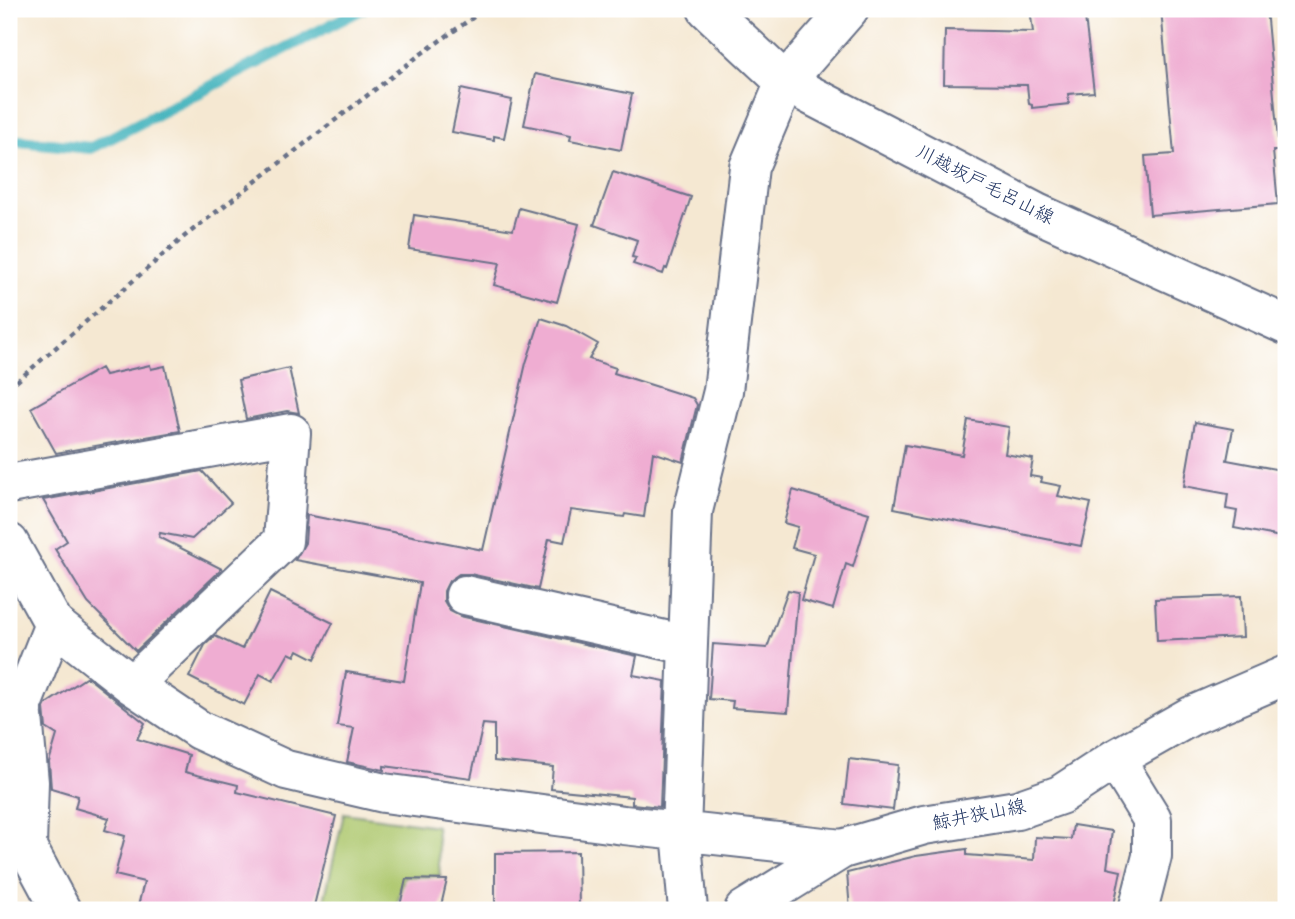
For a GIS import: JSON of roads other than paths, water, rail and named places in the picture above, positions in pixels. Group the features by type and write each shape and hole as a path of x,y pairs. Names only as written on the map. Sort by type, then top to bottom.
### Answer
{"street":[{"name":"川越坂戸毛呂山線","path":"707,9 785,82 1037,213 1286,325"},
{"path":"688,910 681,831 693,511 723,391 749,167 785,82 849,9"},
{"path":"9,484 292,433 283,541 132,685"},
{"path":"9,543 54,624 132,685 199,730 286,770 384,793 842,849"},
{"path":"465,595 687,645"},
{"path":"54,624 22,705 29,782 18,849 61,910"},
{"name":"鯨井狭山線","path":"744,910 842,849 924,825 1017,810 1060,795 1115,759 1191,716 1286,676"},
{"path":"1115,759 1152,819 1152,856 1138,910"}],"waterway":[{"path":"9,140 91,148 362,9"}]}
